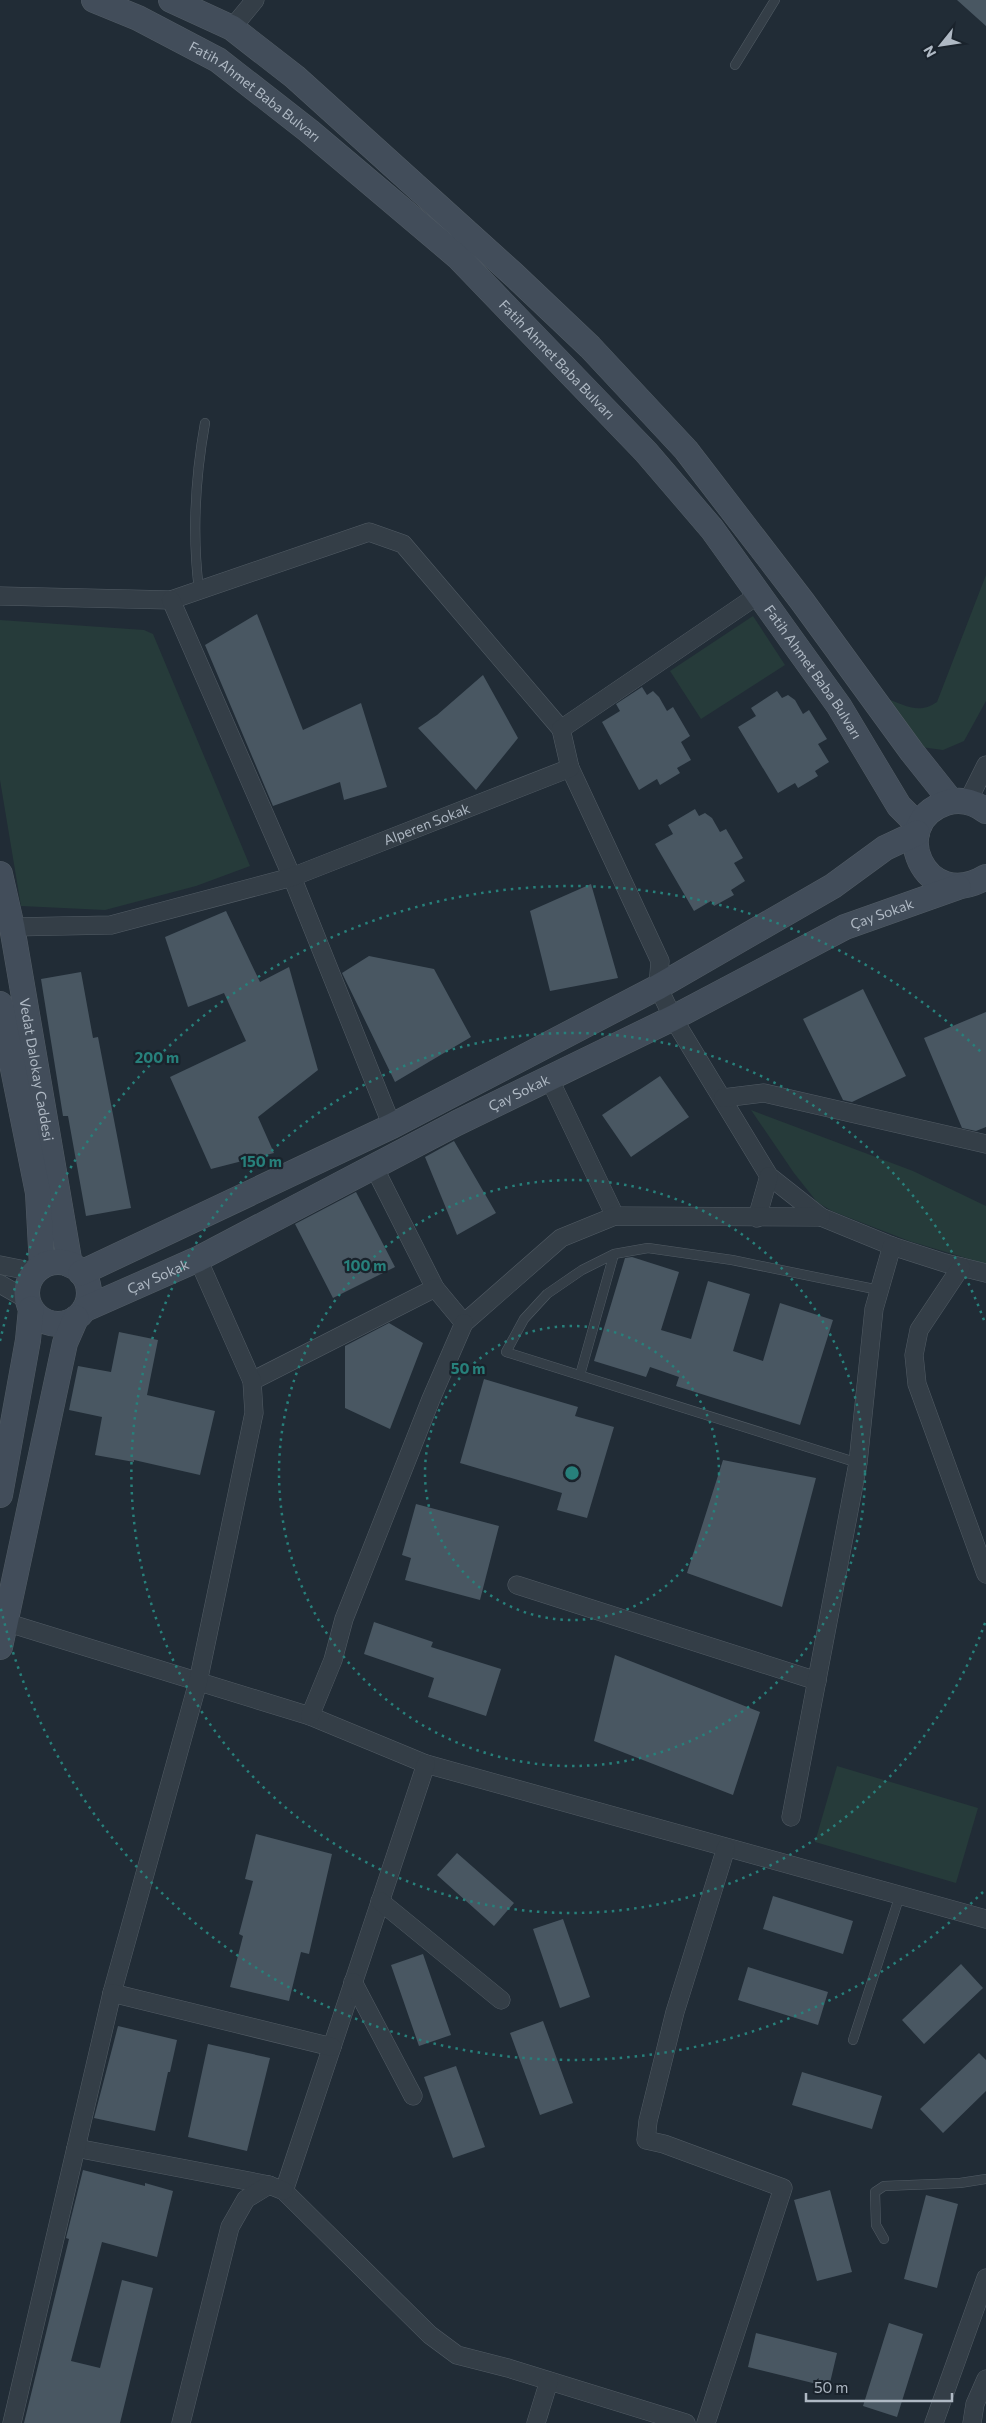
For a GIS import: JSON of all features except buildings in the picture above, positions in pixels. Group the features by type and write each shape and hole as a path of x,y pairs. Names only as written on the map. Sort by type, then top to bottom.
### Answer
{"main road":[{"name":"Fatih Ahmet Baba Bulvarı","path":"94,0 138,18 218,60 310,131 458,257 646,452 712,529 839,706 899,806 918,830"},
{"name":"Fatih Ahmet Baba Bulvarı","path":"171,0 232,28 295,77 513,274 590,348 673,436 802,601 912,752 968,804"},
{"path":"968,804 938,806 927,814 918,830 916,846 918,859 924,870 940,882 976,884"},
{"name":"Çay Sokak","path":"75,1269 392,1126 658,987 833,886 885,848 918,830"},
{"name":"Vedat Dalokay Caddesi","path":"0,874 12,928 75,1269"},
{"name":"Çay Sokak","path":"80,1313 198,1259 549,1078 672,1018 845,927 976,884"},
{"name":"Vedat Dalokay Caddesi","path":"0,1004 38,1192 39,1269"},
{"path":"0,1494 28,1340 30,1280 39,1269 61,1262 75,1269 88,1290 80,1313 65,1343 0,1647"},
{"path":"30,1304 47,1322 56,1324 80,1313"}],"street":[{"path":"232,28 255,0"},
{"path":"0,596 171,600 369,532 403,544 561,730 570,768 660,960 658,987 672,1018 723,1098 769,1176 820,1217 892,1246 986,1273"},
{"path":"561,730 758,595"},
{"path":"171,600 292,877 392,1126"},
{"path":"968,804 986,765"},
{"name":"Alperen Sokak","path":"12,928 111,925 292,877 570,768"},
{"path":"549,1078 615,1216"},
{"path":"723,1098 764,1093 986,1144"},
{"path":"374,1167 435,1288 464,1323"},
{"path":"757,1218 769,1176"},
{"path":"310,1716 332,1660 344,1618 431,1399 464,1323 561,1238 615,1216 820,1217"},
{"path":"791,1817 858,1463 874,1309 892,1246"},
{"path":"12,2423 112,1993 198,1682 254,1412 252,1381 198,1259"},
{"path":"0,1265 39,1269"},
{"path":"961,1267 920,1330 914,1355 917,1384 986,1574"},
{"path":"0,1284 30,1304"},
{"path":"252,1381 435,1288"},
{"path":"517,1586 817,1681"},
{"path":"5,1622 310,1716 426,1764 986,1919"},
{"path":"181,2423 230,2227 246,2199 277,2188 332,2047 426,1764"},
{"path":"706,2423 783,2188 664,2144 646,2140 648,2121 675,2012 726,1848"},
{"path":"380,1901 501,2000"},
{"path":"353,1982 413,2096"},
{"path":"112,1993 332,2047"},
{"path":"76,2148 277,2188 430,2335 457,2355 686,2423"},
{"path":"934,2423 986,2278"},
{"path":"972,2423 975,2404 986,2380"},
{"path":"536,2423 549,2381"}],"lane":[{"path":"736,65 775,0"},
{"path":"199,590 194,532 195,495 205,423"},
{"path":"858,1463 506,1352 524,1319 547,1294 582,1270 614,1254 648,1248 732,1260 879,1290"},
{"path":"580,1375 614,1254"},
{"path":"853,2040 900,1895"},
{"path":"884,2239 876,2225 874,2192 884,2186 960,2184 986,2179"}],"green space":[{"path":"986,575 986,701 964,741 943,750 921,747 885,698 911,708 924,708 937,702"},
{"path":"753,616 785,665 701,719 670,671"},
{"path":"0,620 144,630 153,634 250,866 196,886 105,910 21,906 0,780"},
{"path":"751,1110 913,1171 986,1206 986,1264 909,1241 832,1211 817,1202 794,1173"},
{"path":"837,1766 978,1808 956,1883 815,1842"}]}
